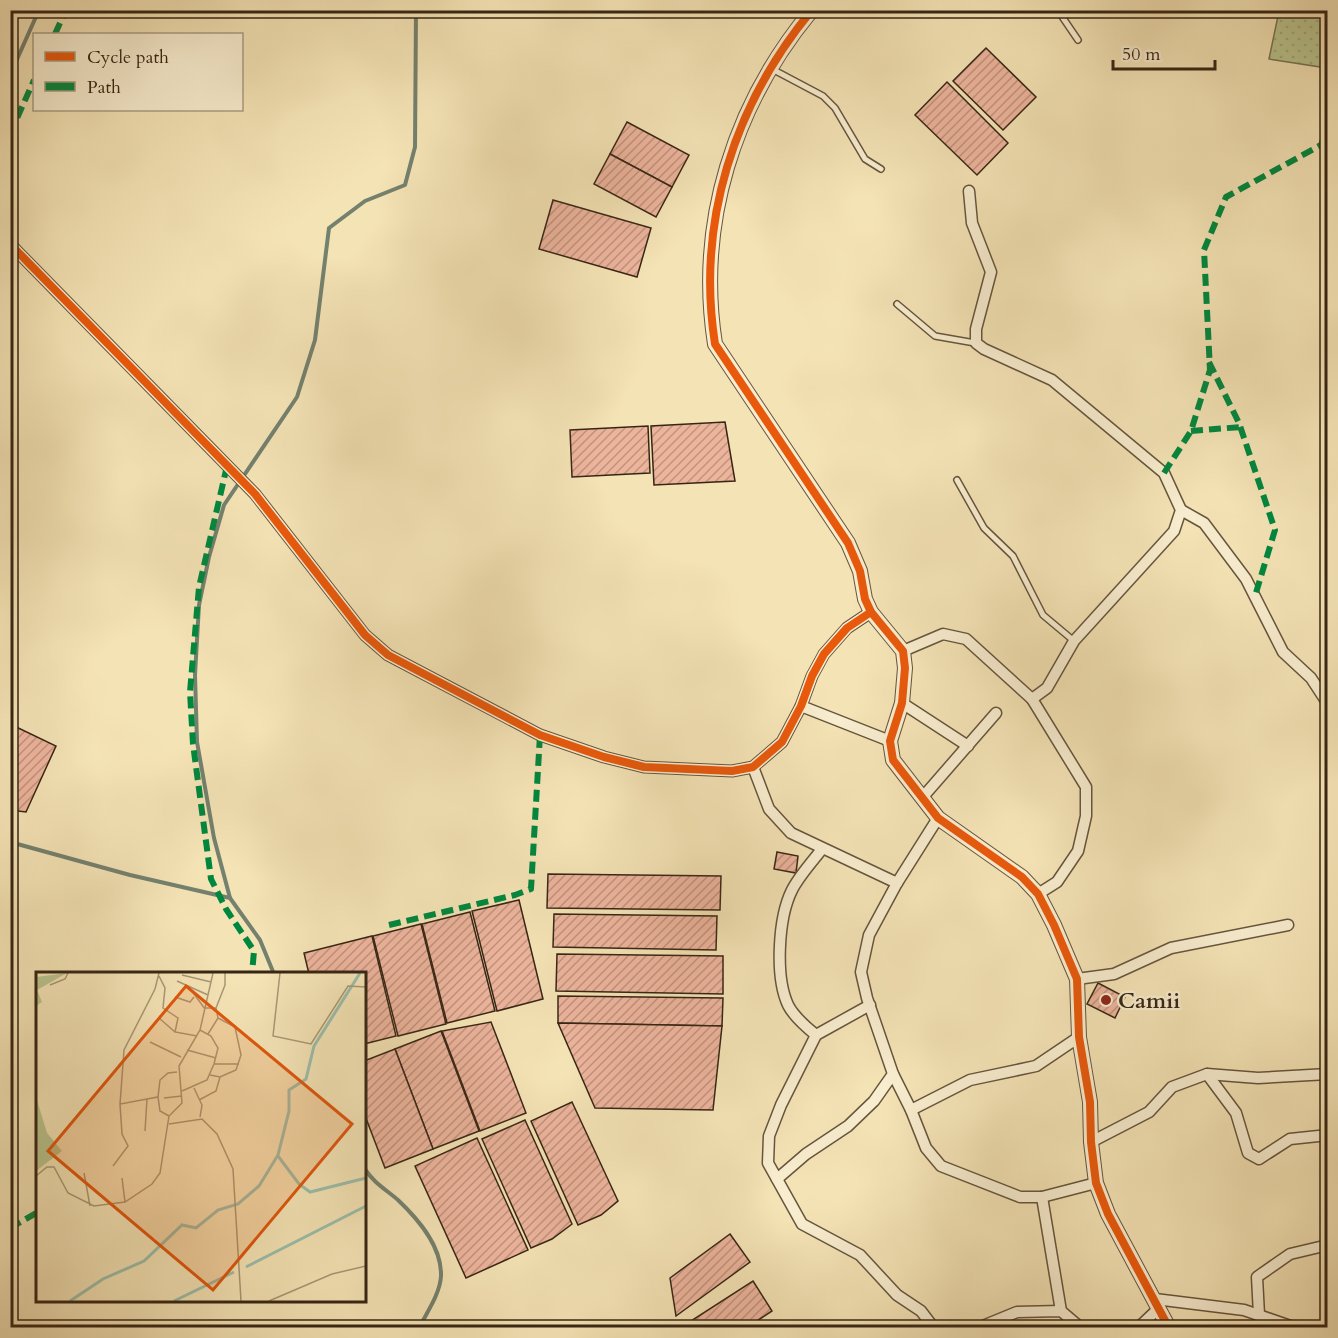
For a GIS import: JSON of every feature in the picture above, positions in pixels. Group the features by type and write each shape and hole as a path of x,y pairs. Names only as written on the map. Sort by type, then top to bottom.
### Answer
{"street":[{"path":"812,10 771,68 735,138 724,173 710,257 710,311 715,344 848,543 860,571 865,599 871,612 903,651 905,668 902,703 890,741 893,760 938,818 1022,877 1038,894 1054,925 1077,979 1079,1037 1090,1102 1091,1142 1096,1183 1108,1214 1169,1328"},
{"path":"969,191 972,224 991,272 976,329 976,343 984,349 1052,380 1164,473 1181,510 1204,523 1246,579 1283,652 1311,678 1328,704"},
{"path":"10,244 255,494 365,635 388,655 540,735 604,757 644,766 732,771 753,767 782,742 824,654 847,628 871,612"},
{"path":"1032,699 1047,688 1074,641 1174,531 1181,510"},
{"path":"903,651 943,634 966,639 1032,699 1086,787 1086,816 1078,851 1057,882 1038,894"},
{"path":"902,703 968,746"},
{"path":"801,706 890,741"},
{"path":"922,798 996,713"},
{"path":"753,767 769,809 791,833 897,883"},
{"path":"938,818 897,883 869,935 861,972 893,1074 926,1148 941,1166 1020,1197 1042,1197 1096,1183"},
{"path":"816,1035 788,1007 780,981 780,953 785,911 792,890 822,849"},
{"path":"1077,979 1114,974 1171,948 1288,925"},
{"path":"870,1005 816,1035 781,1105 769,1136 768,1164 802,1224 860,1255 897,1294 921,1311 934,1328"},
{"path":"911,1110 970,1080 1036,1066 1079,1037"},
{"path":"777,1179 806,1154 848,1126 874,1101 893,1074"},
{"path":"1091,1142 1149,1112 1172,1087 1208,1074 1258,1078 1328,1074"},
{"path":"1208,1074 1236,1113 1248,1153 1259,1159 1290,1139 1328,1135"},
{"path":"1042,1197 1061,1311 1081,1328"},
{"path":"1259,1315 1257,1277 1290,1254 1328,1245"},
{"path":"1157,1304 1244,1310 1296,1328"},
{"path":"1138,1328 1157,1304"},
{"path":"978,1328 1017,1312 1061,1311"}],"lane":[{"path":"1048,10 1061,15 1078,40"},
{"path":"771,68 823,96 835,108 866,159 881,169"},
{"path":"897,304 935,336 976,343"},
{"path":"957,480 984,528 1012,556 1043,615 1074,641"}],"green space":[{"path":"1279,11 1327,11 1327,68 1269,59"}],"building":[{"path":"10,10 19,12 10,22"},
{"path":"986,48 1036,97 1003,130 953,81"},
{"path":"947,82 1008,143 977,175 915,115"},
{"path":"627,122 689,155 672,187 610,154"},
{"path":"610,154 672,187 656,217 594,184"},
{"path":"553,200 651,228 637,277 539,249"},
{"path":"725,422 735,481 654,485 651,426"},
{"path":"648,426 650,473 572,477 570,430"},
{"path":"10,724 56,746 26,812 10,810"},
{"path":"777,852 798,856 796,873 774,869"},
{"path":"548,874 721,876 720,910 547,908"},
{"path":"519,900 543,999 497,1011 472,911"},
{"path":"470,912 495,1011 447,1023 422,924"},
{"path":"554,914 717,916 716,950 553,947"},
{"path":"421,924 446,1024 398,1036 373,936"},
{"path":"372,936 396,1036 366,1044 366,972 309,972 304,953"},
{"path":"557,954 723,956 723,994 556,991"},
{"name":"Camii","path":"1098,983 1125,997 1115,1018 1087,1004"},
{"path":"558,996 723,998 722,1026 558,1023"},
{"path":"491,1022 526,1113 480,1131 442,1031"},
{"path":"558,1023 722,1026 713,1110 595,1108"},
{"path":"441,1031 479,1131 433,1149 395,1049"},
{"path":"395,1049 433,1149 385,1168 366,1118 366,1060"},
{"path":"572,1102 618,1201 601,1215 578,1225 531,1121"},
{"path":"525,1120 572,1224 552,1239 531,1248 482,1139"},
{"path":"477,1138 528,1250 466,1278 415,1166"},
{"path":"730,1234 750,1262 676,1316 670,1278"},
{"path":"753,1281 772,1311 746,1328 680,1328"}],"waterway":[{"path":"10,75 39,10"},
{"path":"273,972 260,940 230,898 214,838 197,742 195,675 199,605 209,557 224,505 297,397 315,340 329,228 365,201 405,185 415,147 416,10"},
{"path":"10,842 130,875 230,898"},
{"path":"366,1170 413,1216 427,1234 438,1254 440,1283 436,1296 419,1328"}],"marked path":[{"path":"55,33 66,10"},
{"path":"10,134 33,82"},
{"path":"1164,473 1191,431 1210,370 1204,250 1226,197 1321,145 1328,128"},
{"path":"1209,362 1239,423 1275,530 1255,596"},
{"path":"1191,431 1241,427"},
{"path":"227,466 199,587 190,692 193,744 211,879 226,909 254,951 252,972"},
{"path":"389,925 515,895 531,889 540,735"},
{"path":"10,1228 36,1213"}],"cycle path":[{"path":"812,10 785,46 761,85 742,125 727,167 717,210 711,254 711,299 715,344 848,543 860,571 865,599 871,612 903,651 905,668 902,703 890,741 893,760 938,818 1022,877 1038,894 1054,925 1077,979 1079,1037 1090,1102 1091,1142 1096,1183 1108,1214 1169,1328"},
{"path":"10,244 255,494 365,635 388,655 540,735 604,757 644,767 732,771 753,767 782,742 824,654 847,628 871,612"}],"place":[{"name":"Camii","path":"1106,1000"}]}
